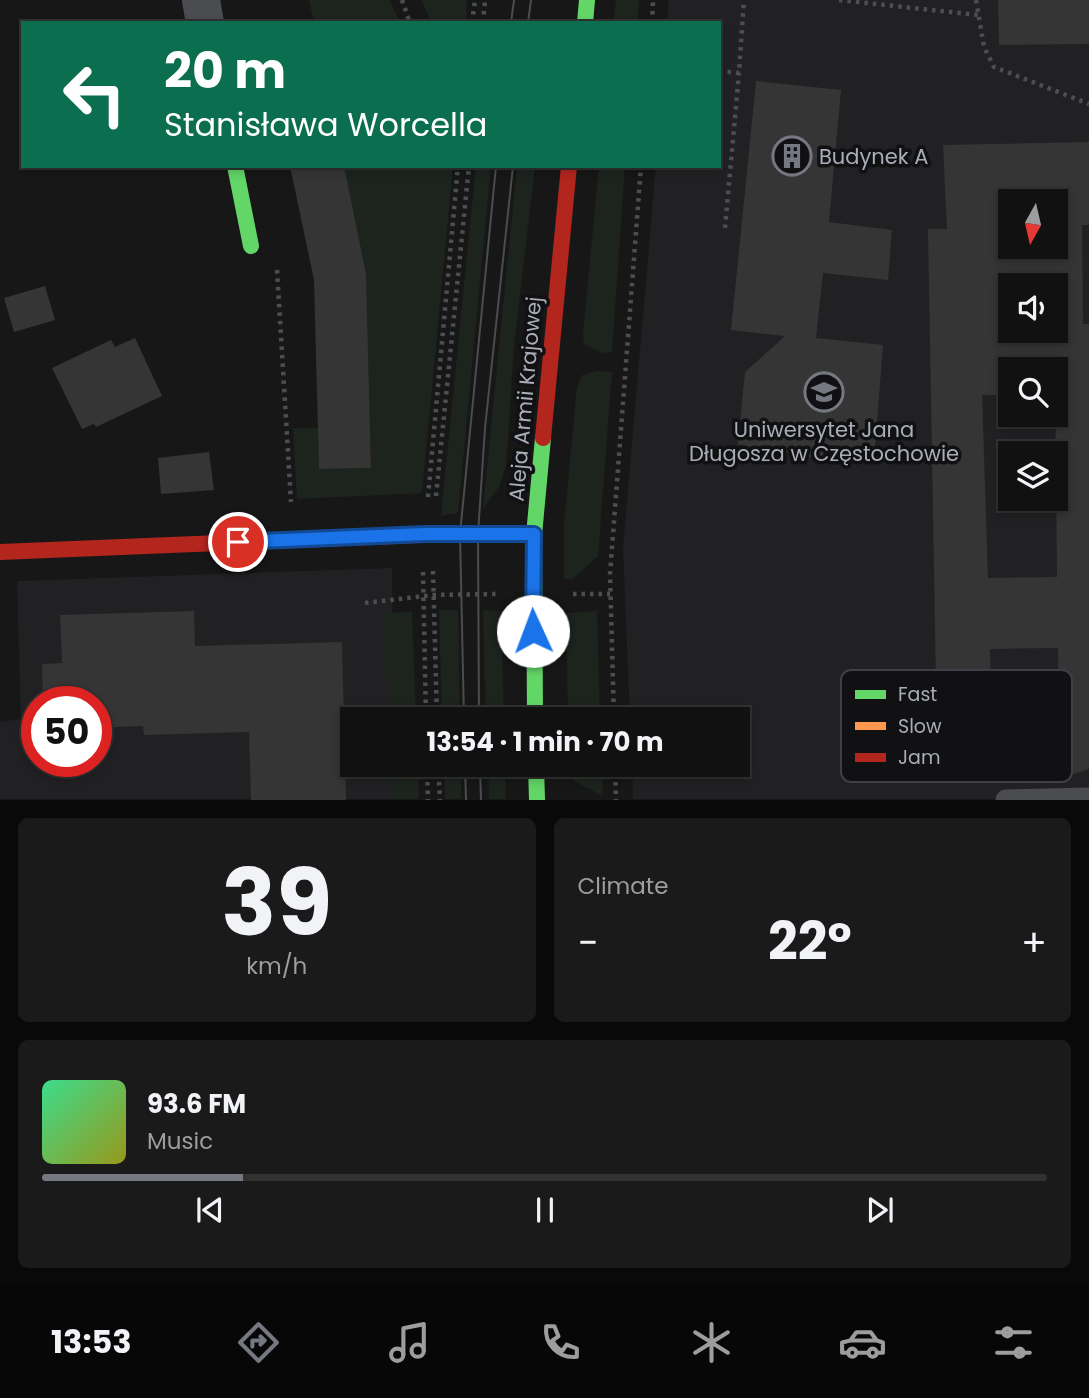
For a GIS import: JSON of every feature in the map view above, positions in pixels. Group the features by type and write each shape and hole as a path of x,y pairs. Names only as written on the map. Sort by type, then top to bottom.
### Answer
{"main road":[{"path":"585,21 587,0"},
{"path":"235,168 251,246"},
{"name":"Aleja Armii Krajowej","path":"535,707 532,594 534,534 569,168"},
{"path":"0,552 428,534 534,534"},
{"path":"536,777 537,800"}],"street":[{"path":"201,0 205,21"}],"lane":[{"path":"1006,800 1089,797"}],"path":[{"path":"401,0 409,21"},
{"path":"472,21 475,0"},
{"path":"483,21 485,0"},
{"path":"652,21 653,0"},
{"path":"725,228 744,0"},
{"path":"839,0 978,15"},
{"path":"976,0 984,47 994,67 1089,104"},
{"path":"721,71 739,73"},
{"path":"458,168 428,502 435,502 469,168"},
{"path":"614,707 610,594 641,168"},
{"path":"277,266 292,508"},
{"path":"428,534 437,707"},
{"path":"426,707 422,596 428,534"},
{"path":"365,603 433,595 610,594"},
{"path":"427,777 428,800"},
{"path":"438,777 439,800"},
{"path":"615,777 616,800"}],"shaded area":[{"path":"309,0 390,0 399,21 314,21"},
{"path":"422,0 467,0 466,21 430,21"},
{"path":"616,0 639,0 637,21 613,21"},
{"name":"Uniwersytet Jana Długosza w Częstochowie","path":"669,0 1089,0 1089,799 633,799 632,777 750,777 750,707 630,707 623,547 656,168 721,168 721,21 667,21"},
{"path":"344,168 453,168 422,493 297,499 293,428 318,428 319,469 371,468 366,279"},
{"path":"476,168 491,168 458,513 441,516"},
{"path":"517,168 535,168 514,346 506,466 499,487 483,508"},
{"path":"599,168 625,168 612,352 602,353 584,344"},
{"path":"597,371 612,372 598,556 573,579 564,579 564,525 577,387 582,375"},
{"path":"392,568 393,707 340,707 340,777 393,777 393,799 0,799 0,722 21,719 17,581"},
{"path":"439,610 458,610 460,707 442,707"},
{"path":"483,610 501,611 504,707 486,707"},
{"path":"597,611 600,707 568,707 566,613"},
{"path":"412,612 416,707 388,707 385,613"},
{"path":"390,777 418,777 419,799 391,799"},
{"path":"444,777 461,777 461,799 445,799"},
{"path":"488,777 505,777 506,799 489,799"},
{"path":"573,777 602,777 603,796 574,781"}],"building":[{"path":"998,0 1089,0 1089,44 999,45"},
{"path":"756,81 841,90 829,222 892,230 888,280 823,273 816,338 883,345 874,459 805,457 803,454 772,452 738,444 745,372 785,336 731,330"},
{"path":"1089,142 1089,225 1082,225 1083,324 1089,324 1089,769 1072,775 1072,670 1058,670 1058,648 990,649 991,670 936,670 928,229 947,229 943,145"},
{"path":"290,168 344,168 366,274 371,468 319,469 314,280"},
{"path":"45,286 55,320 14,332 4,298"},
{"path":"135,338 162,396 96,427 94,424 82,429 52,368 111,340 115,347"},
{"path":"209,452 214,490 161,494 158,458"},
{"path":"194,611 195,646 342,642 344,707 340,707 340,777 345,777 346,800 251,800 249,732 144,735 143,726 112,727 112,686 43,686 42,664 62,663 60,615"}],"tram line":[{"path":"511,21 514,0"},
{"path":"528,21 531,0"},
{"path":"464,707 460,534 496,168"},
{"path":"479,707 478,534 485,428 513,168"},
{"path":"465,777 466,800"},
{"path":"480,777 481,800"}],"traffic: fast":[{"path":"585,21 587,0"},
{"path":"235,168 251,246"},
{"path":"535,707 534,535 543,438"},
{"path":"536,777 537,800"}],"traffic: slow":[{"path":"443,534 534,535"}],"traffic: jam":[{"path":"543,438 569,168"},
{"path":"0,552 443,534"}],"place":[{"name":"Budynek A","path":"792,156"},
{"name":"Uniwersytet Jana Długosza w Częstochowie","path":"824,392"}],"route":[{"path":"238,542 425,534 534,534 533,631"}]}
